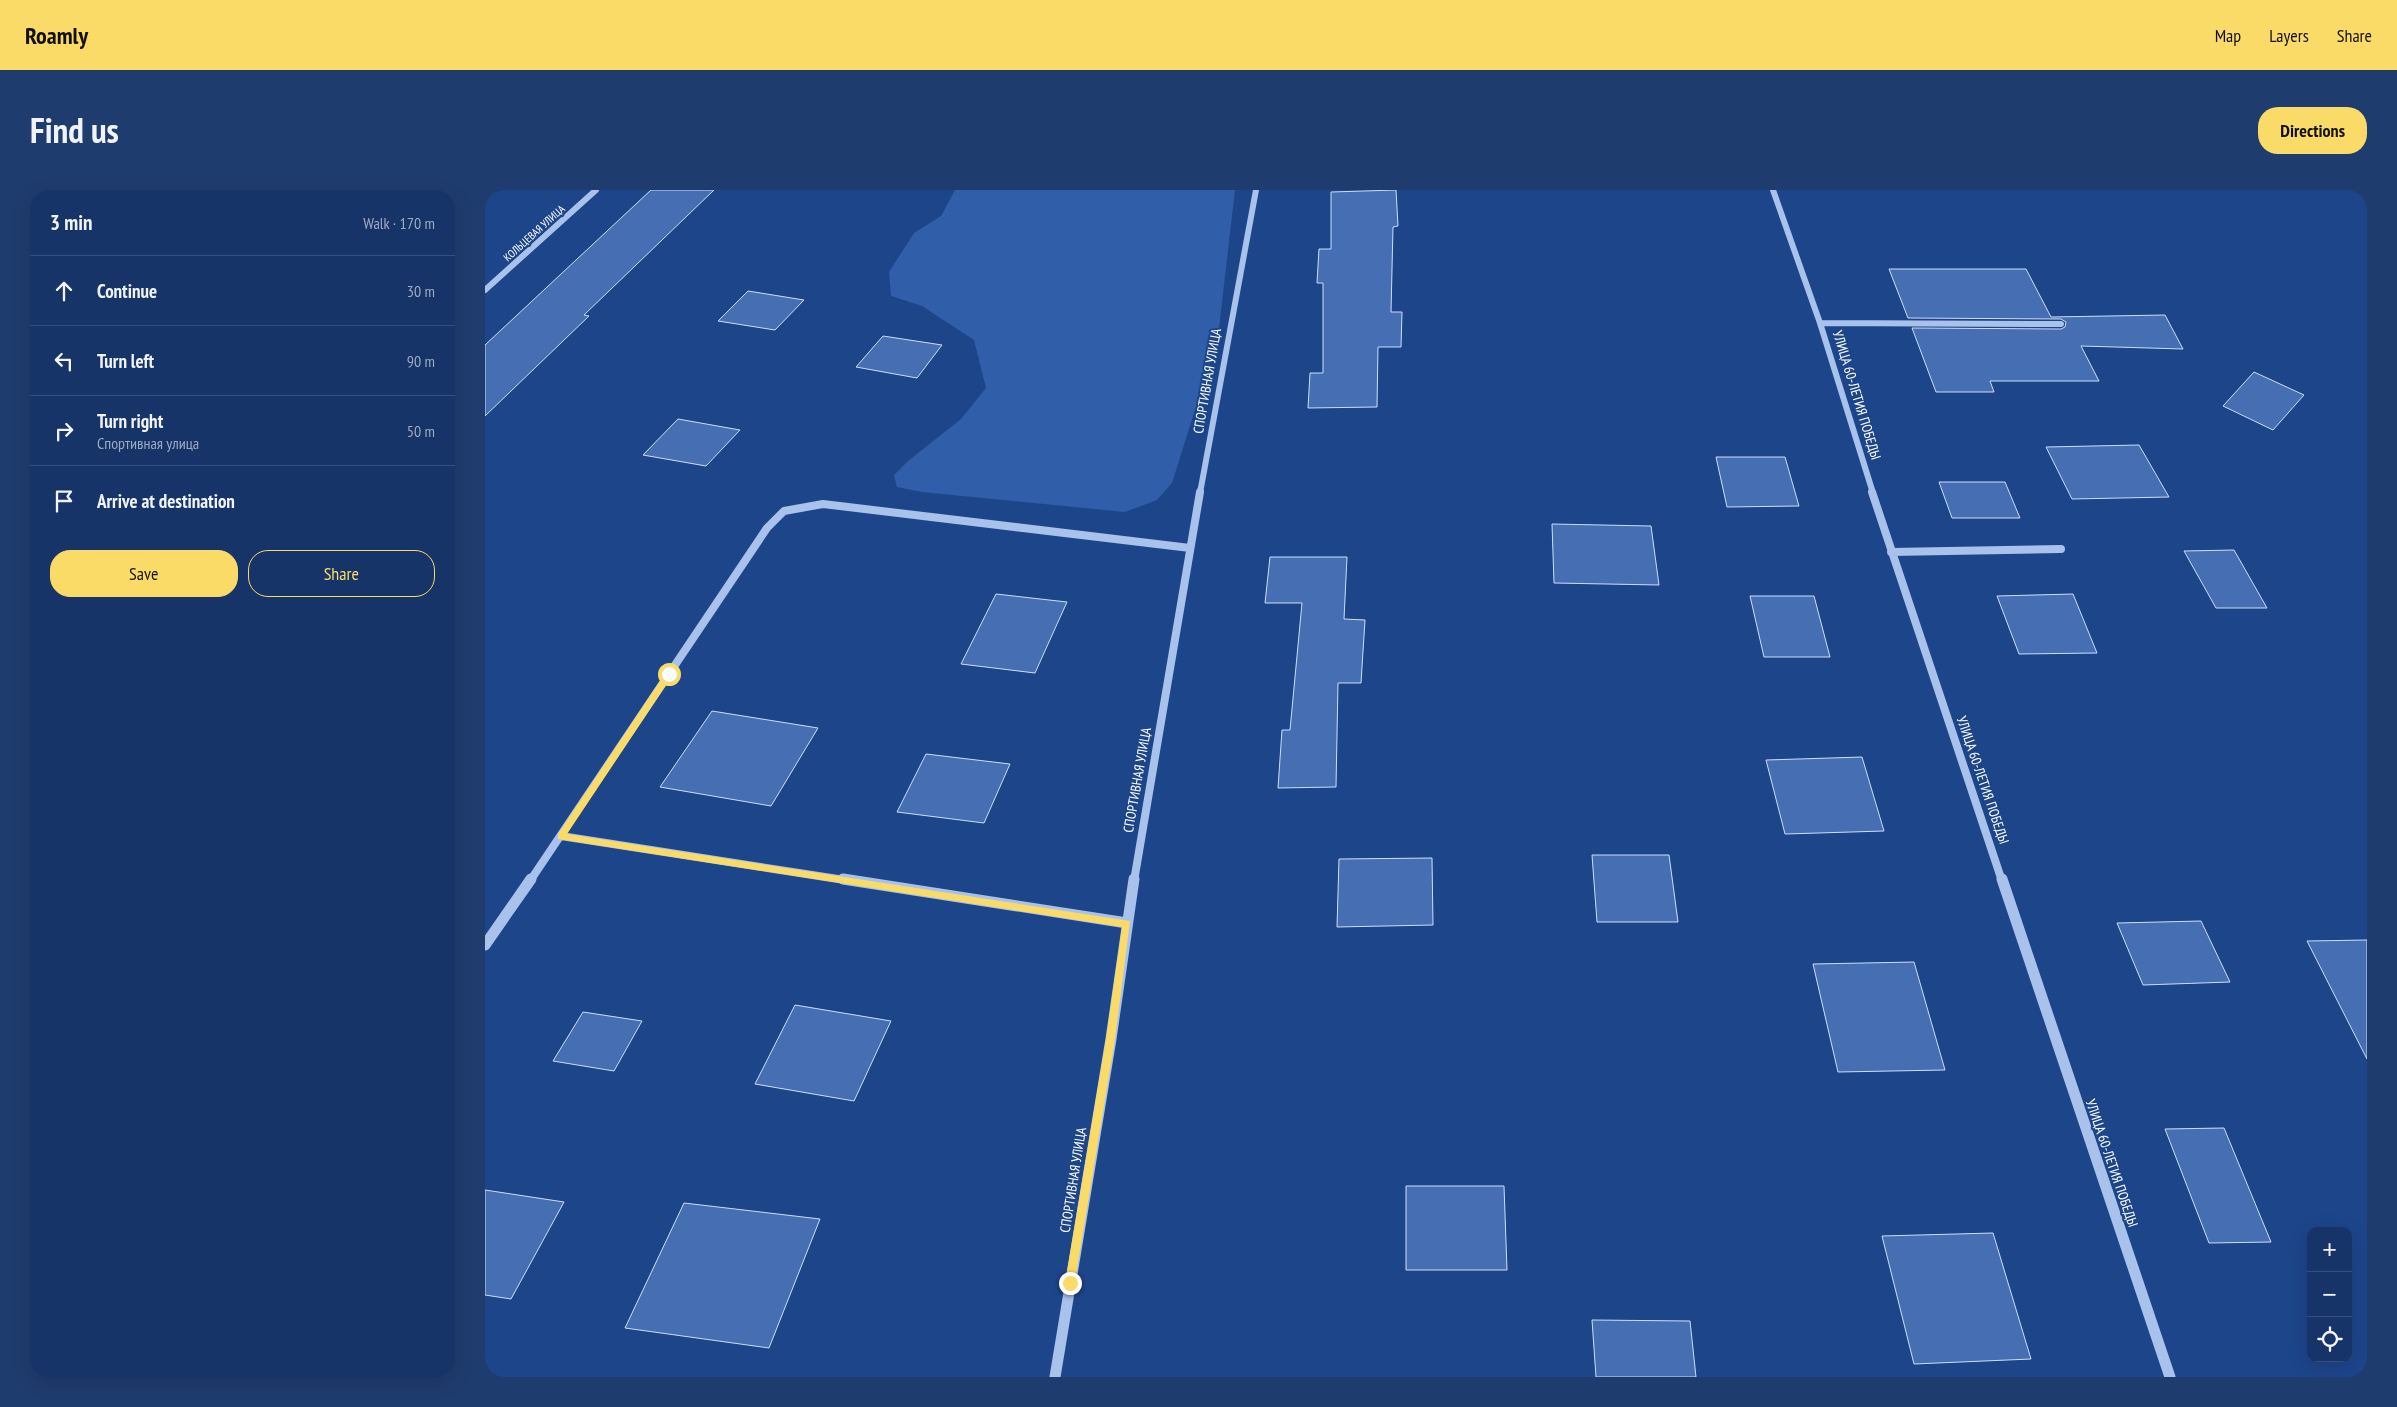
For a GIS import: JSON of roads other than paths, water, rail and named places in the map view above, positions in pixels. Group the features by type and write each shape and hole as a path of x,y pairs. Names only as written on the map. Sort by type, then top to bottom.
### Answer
{"street":[{"name":"КОЛЬЦЕВАЯ УЛИЦА","path":"485,290 596,190"},
{"name":"СПОРТИВНАЯ УЛИЦА","path":"1055,1377 1111,1039 1127,924 1190,548 1256,190"},
{"name":"УЛИЦА 60-ЛЕТИЯ ПОБЕДЫ","path":"1773,190 1820,323 1891,552 2170,1377"},
{"path":"1820,323 2061,324"},
{"path":"485,945 561,836 767,528 783,511 823,504 1190,548"},
{"path":"1891,552 2061,549"},
{"path":"561,836 1127,924"}]}
